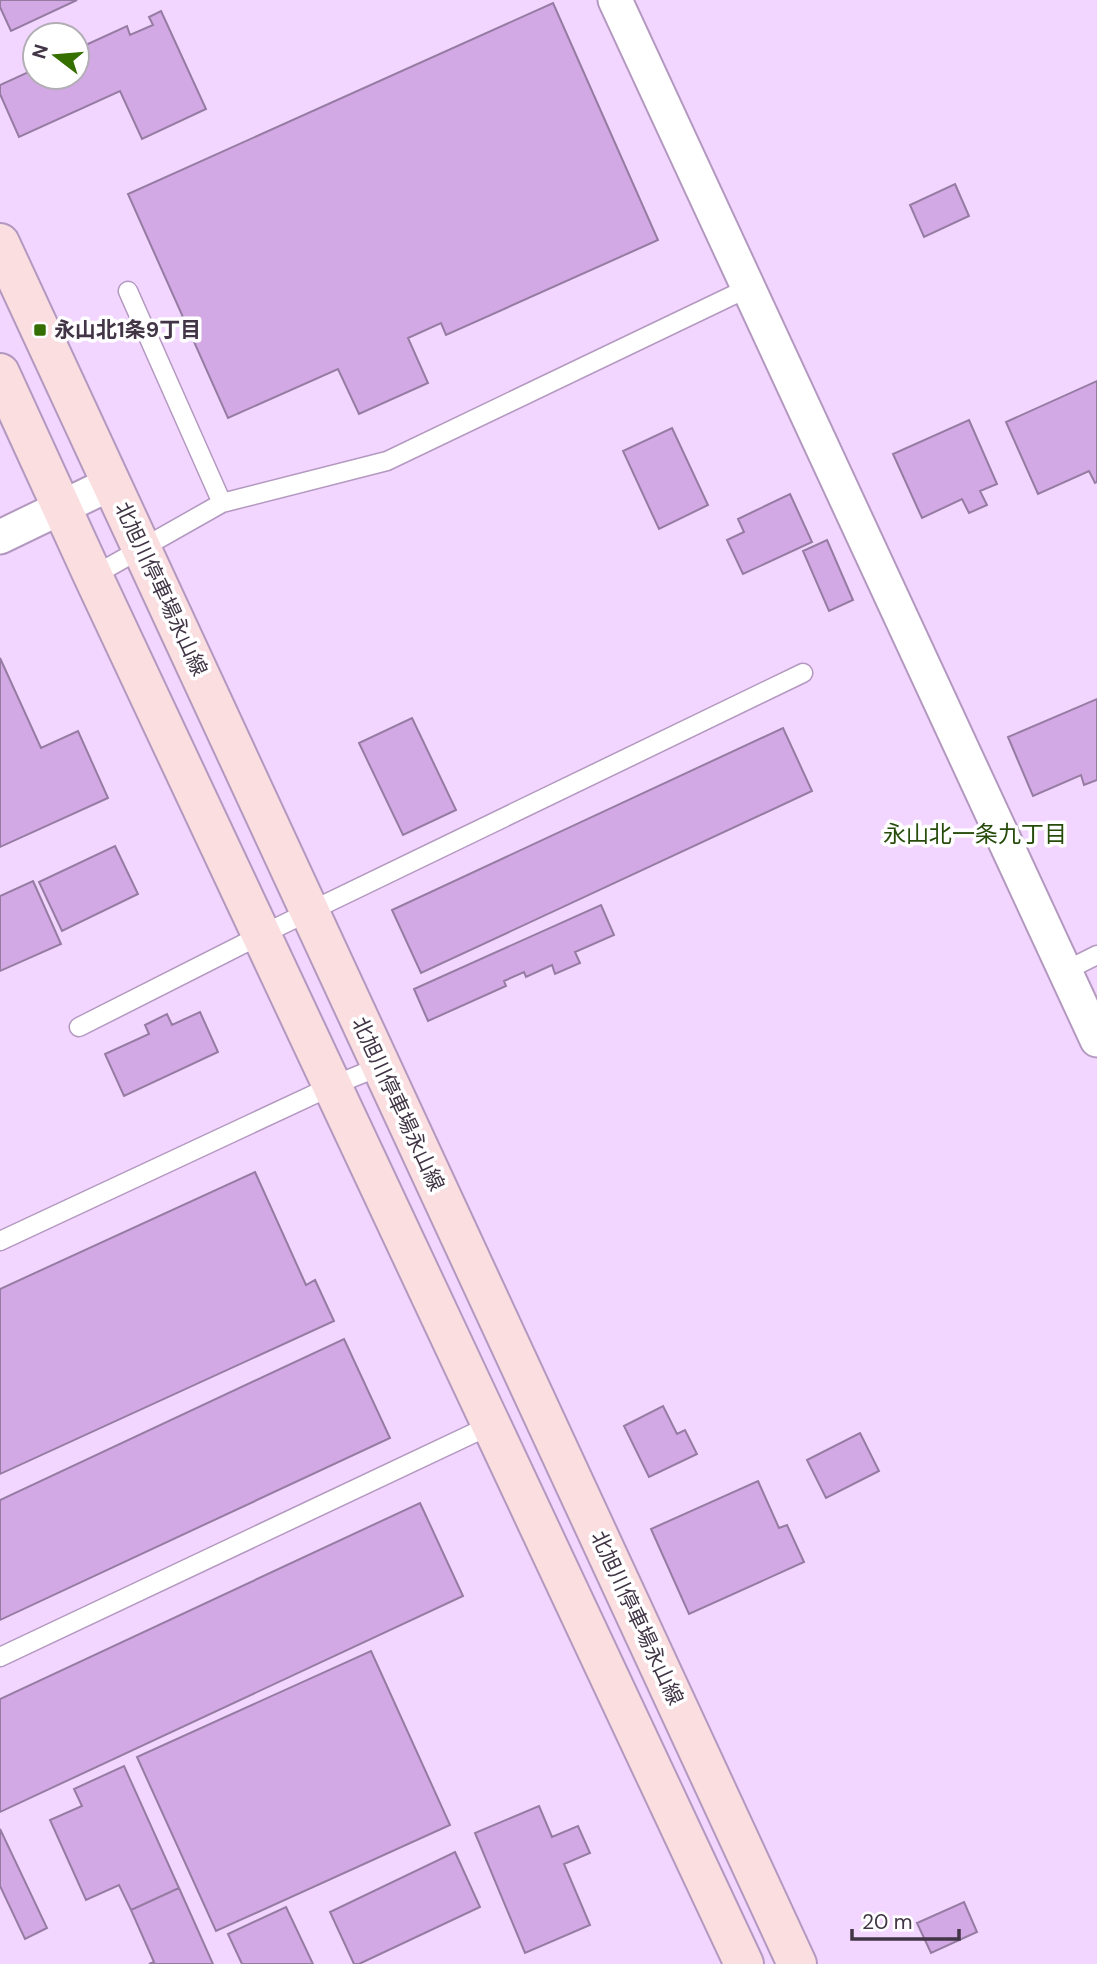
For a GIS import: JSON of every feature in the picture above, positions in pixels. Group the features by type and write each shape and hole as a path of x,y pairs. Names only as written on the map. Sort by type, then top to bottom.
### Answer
{"main road":[{"name":"北旭川停車場永山線","path":"0,243 797,1964"},
{"path":"0,373 744,1964"}],"street":[{"path":"615,0 1097,1040"},
{"path":"0,537 113,483"}],"lane":[{"path":"93,576 222,503 387,461 748,288"},
{"path":"128,291 222,503"},
{"path":"79,1027 261,935 803,673"},
{"path":"1065,971 1097,955"},
{"path":"0,1241 332,1086 381,1066"},
{"path":"0,1657 491,1425"}],"building":[{"path":"0,0 77,0 32,21 21,21 21,26 11,31 0,7"},
{"path":"553,3 658,240 446,335 441,323 408,338 428,383 359,414 338,369 228,418 128,194"},
{"path":"161,11 206,109 142,139 120,91 19,137 0,94 0,85 21,75 21,91 91,91 91,43 127,26 130,35 153,25 149,17"},
{"path":"955,184 969,216 924,237 910,205"},
{"path":"1097,381 1097,482 1095,483 1089,471 1038,494 1006,422"},
{"path":"969,420 997,484 980,491 987,505 969,513 962,499 922,518 893,454"},
{"path":"672,428 708,505 659,529 623,451"},
{"path":"790,494 812,542 743,574 727,540 744,532 738,519"},
{"path":"827,540 853,600 829,611 803,551"},
{"path":"0,658 41,748 78,731 108,798 0,847"},
{"path":"1097,699 1097,780 1084,785 1081,775 1033,796 1008,737"},
{"path":"412,718 456,810 403,835 359,743"},
{"path":"783,728 812,791 421,973 392,910"},
{"path":"115,846 138,894 62,931 39,882"},
{"path":"33,881 61,944 0,971 0,896"},
{"path":"601,905 614,935 575,952 580,963 555,974 552,965 526,977 524,972 504,981 506,986 428,1021 414,989"},
{"path":"200,1012 218,1052 124,1096 105,1054 149,1034 145,1025 167,1014 172,1025"},
{"path":"255,1172 306,1285 315,1280 334,1321 0,1474 0,1289"},
{"path":"344,1339 390,1438 0,1620 0,1500"},
{"path":"663,1406 677,1434 685,1430 697,1454 649,1477 624,1426"},
{"path":"860,1433 879,1471 826,1498 807,1460"},
{"path":"758,1481 779,1528 787,1525 804,1562 689,1614 651,1529"},
{"path":"420,1503 463,1596 0,1812 0,1699"},
{"path":"371,1651 450,1825 216,1931 137,1757"},
{"path":"124,1766 179,1888 131,1910 119,1885 86,1900 50,1820 82,1806 74,1789"},
{"path":"539,1806 552,1837 578,1826 590,1853 564,1864 590,1925 525,1953 475,1833"},
{"path":"0,1829 47,1928 25,1939 0,1886"},
{"path":"455,1852 480,1907 354,1964 330,1912"},
{"path":"179,1888 213,1964 149,1964 154,1962 131,1910"},
{"path":"964,1902 977,1932 931,1953 917,1923"},
{"path":"286,1907 313,1964 242,1964 228,1934"}],"place":[{"name":"永山北1条9丁目","path":"40,330"}],"district":[{"name":"永山北一条九丁目","path":"975,834"}]}
